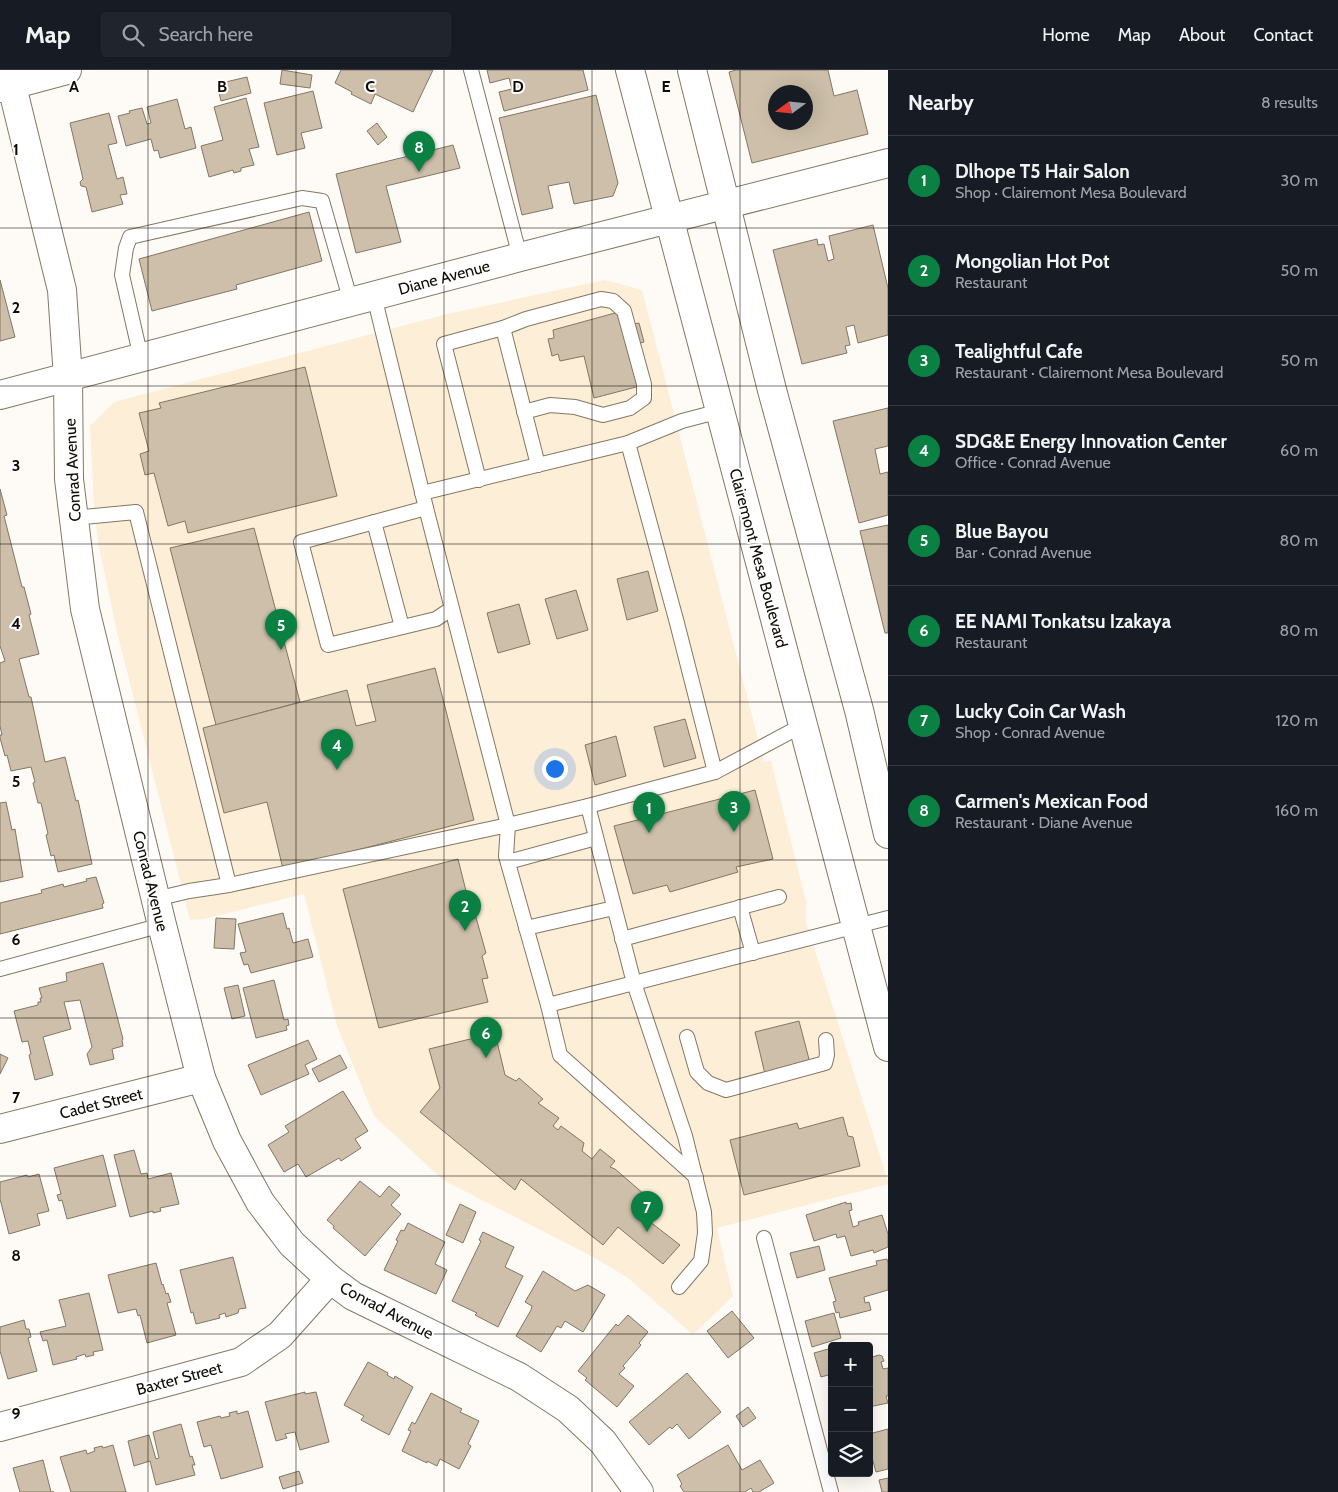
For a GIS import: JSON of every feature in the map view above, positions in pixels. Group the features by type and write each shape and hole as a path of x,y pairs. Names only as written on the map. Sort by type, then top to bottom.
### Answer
{"street":[{"path":"6,81 67,70"},
{"name":"Clairemont Mesa Boulevard","path":"630,70 888,1047"},
{"path":"692,70 772,390 859,710 888,834"},
{"name":"Conrad Avenue","path":"6,81 62,290 68,378 69,479 85,609 201,1078 226,1141 260,1202 292,1244 330,1279 353,1296 519,1377 568,1409 603,1442 639,1492"},
{"name":"Diane Avenue","path":"0,395 520,257 888,163"},
{"name":"Cadet Street","path":"0,1129 201,1078"},
{"name":"Baxter Street","path":"0,1426 241,1362 280,1335 330,1279"}],"lane":[{"path":"472,70 520,257"},
{"path":"141,358 122,275 126,248 130,238 302,198 322,200 362,299 422,493 508,825 506,856 548,1005 560,1055 696,1177"},
{"path":"479,480 444,344 600,299 613,302 624,311 644,384 644,398 630,408 603,415 575,406 550,405 524,412"},
{"path":"503,328 538,466"},
{"path":"422,493 628,443 682,421 720,411"},
{"path":"628,443 715,772"},
{"path":"426,508 301,542 328,645 436,619 451,609"},
{"path":"74,518 136,512 229,885"},
{"path":"374,522 402,627"},
{"path":"156,899 508,825 715,772 803,725"},
{"path":"588,806 634,983 684,1136 704,1212 705,1233 701,1261 679,1287"},
{"path":"508,862 596,838"},
{"path":"622,939 779,897"},
{"path":"740,907 753,952"},
{"path":"526,928 614,908"},
{"path":"548,1005 888,918"},
{"path":"0,970 162,925"},
{"path":"687,1038 697,1072 708,1083 726,1090 825,1063 827,1056 826,1040"},
{"path":"764,1238 831,1492"}],"shaded area":[{"path":"605,280 642,290 764,762 771,761 806,901 806,922 888,1181 888,1184 717,1228 733,1296 693,1335 628,1278 595,1258 443,1180 374,1116 337,1026 304,894 204,919 190,920 117,632 98,542 94,506 90,426 114,402 447,314"}],"building":[{"path":"282,70 312,75 310,88 280,84"},
{"path":"341,70 433,70 413,112 375,94 371,104 351,94 352,92 335,83"},
{"path":"487,70 583,70 588,90 504,111 499,92 512,89 509,78 490,83"},
{"path":"736,70 828,70 834,96 857,90 868,134 752,163 729,72"},
{"path":"247,77 251,93 221,101 217,84"},
{"path":"313,91 322,128 301,133 305,148 277,155 264,103"},
{"path":"596,95 618,183 613,196 574,204 569,182 548,186 553,208 522,215 499,118"},
{"path":"246,98 259,147 249,149 254,165 241,168 241,171 234,173 233,170 209,177 201,146 223,140 214,107"},
{"path":"177,99 185,129 191,127 196,148 160,158 158,150 154,151 151,139 126,146 118,116 142,108 147,124 151,123 147,107"},
{"path":"109,113 117,143 108,145 117,179 123,177 127,194 120,195 123,204 92,212 86,187 81,186 80,182 83,179 70,123"},
{"path":"377,123 387,137 378,145 367,131"},
{"path":"453,145 460,168 386,186 401,242 356,253 336,174"},
{"path":"309,212 322,261 236,285 237,289 152,311 139,259"},
{"path":"873,225 888,288 888,335 858,343 854,325 846,327 850,345 845,346 847,353 802,364 773,250 817,239 818,245 824,244 828,261 834,259 829,236"},
{"path":"0,280 15,337 0,341"},
{"path":"615,313 619,314 640,386 594,398 584,356 560,361 558,354 552,356 548,339 554,338 553,330"},
{"path":"639,323 644,342 629,346 624,326"},
{"path":"305,367 337,496 188,533 185,521 168,526 154,473 145,475 140,454 149,451 139,413 161,408 159,403"},
{"path":"888,408 888,446 875,449 880,474 888,472 888,515 859,523 833,421"},
{"path":"0,489 7,515 4,516 22,587 24,587 31,614 29,615 39,654 19,659 29,697 31,697 45,762 65,757 76,801 78,800 92,864 58,872 54,855 51,856 46,835 48,834 41,803 38,803 31,767 11,771 0,738 0,735 2,735 0,726 0,663 5,661 0,646"},
{"path":"888,525 888,633 885,633 860,531"},
{"path":"254,528 300,702 216,725 170,548"},
{"path":"648,571 658,611 627,620 617,579"},
{"path":"576,590 588,630 557,639 545,599"},
{"path":"519,604 530,644 498,653 487,613"},
{"path":"435,668 474,820 283,869 267,802 224,813 203,728 347,690 356,726 376,721 367,685"},
{"path":"685,719 696,758 664,767 654,727"},
{"path":"616,736 626,776 595,785 585,745"},
{"path":"755,790 773,859 736,867 738,872 670,892 667,885 633,894 614,826"},
{"path":"6,802 12,830 15,829 23,877 0,882 0,803"},
{"path":"458,859 472,915 475,914 486,953 482,956 488,978 482,979 488,1002 379,1028 343,889"},
{"path":"96,877 104,903 102,904 103,908 0,934 0,903 42,893 41,890 63,884 64,887"},
{"path":"283,913 293,943 308,939 313,957 251,973 248,964 244,965 240,953 246,952 238,924"},
{"path":"216,918 236,919 234,949 214,948"},
{"path":"103,963 123,1039 123,1046 112,1049 114,1059 90,1065 87,1054 92,1047 80,1000 64,1002 71,1029 43,1037 53,1075 35,1080 28,1041 22,1042 14,1011 38,1005 38,1002 41,1002 40,998 42,998 39,988 67,981 66,973"},
{"path":"274,980 284,1020 288,1019 289,1025 286,1026 287,1030 256,1038 243,988"},
{"path":"238,985 245,1016 232,1019 224,988"},
{"path":"799,1021 810,1063 765,1074 755,1032"},
{"path":"495,1033 505,1075 516,1081 519,1078 543,1099 538,1103 559,1118 553,1126 558,1130 561,1126 584,1143 582,1151 592,1159 600,1149 615,1161 610,1167 615,1169 644,1194 632,1208 680,1245 663,1264 618,1227 603,1245 521,1179 515,1190 420,1112 440,1088 429,1049"},
{"path":"308,1040 317,1059 305,1065 309,1074 261,1095 248,1065"},
{"path":"0,1054 8,1058 0,1074"},
{"path":"340,1055 347,1068 319,1082 312,1069"},
{"path":"343,1091 368,1131 355,1139 361,1148 341,1161 339,1158 306,1177 298,1164 284,1172 268,1145 289,1132 285,1126"},
{"path":"843,1117 848,1136 853,1137 860,1166 744,1195 730,1140 797,1123 799,1129"},
{"path":"134,1150 141,1174 147,1173 148,1179 171,1173 179,1204 160,1208 161,1211 153,1213 153,1211 130,1217 114,1155"},
{"path":"103,1155 116,1206 67,1219 62,1200 59,1201 57,1195 61,1194 54,1168"},
{"path":"39,1174 49,1211 37,1214 40,1225 9,1234 0,1199 0,1182"},
{"path":"360,1181 380,1197 389,1186 400,1195 391,1205 401,1214 365,1256 333,1228 334,1226 327,1220"},
{"path":"846,1202 846,1204 851,1203 852,1210 849,1211 853,1227 859,1225 858,1222 882,1215 888,1234 888,1247 874,1253 873,1250 851,1256 845,1236 837,1238 836,1234 814,1241 806,1215"},
{"path":"460,1204 476,1212 463,1243 446,1235"},
{"path":"408,1223 445,1242 435,1264 447,1270 436,1294 384,1270 398,1241 396,1240 401,1230 404,1231"},
{"path":"483,1232 514,1247 505,1267 523,1276 498,1327 475,1315 477,1313 452,1301 481,1241 479,1240"},
{"path":"819,1246 825,1270 797,1278 790,1253"},
{"path":"233,1257 246,1308 239,1309 238,1313 226,1317 225,1313 219,1315 220,1318 196,1324 193,1312 191,1313 180,1270"},
{"path":"887,1259 888,1290 864,1297 865,1303 869,1302 871,1310 840,1318 839,1312 836,1313 833,1302 836,1301 829,1278 877,1265 876,1261"},
{"path":"156,1263 162,1285 166,1294 168,1293 171,1302 167,1303 176,1335 147,1343 140,1315 138,1316 136,1309 118,1313 108,1275"},
{"path":"543,1271 575,1291 588,1285 605,1295 583,1332 565,1321 561,1328 557,1326 541,1352 516,1336 531,1310 532,1306 525,1302"},
{"path":"89,1293 103,1350 93,1352 94,1355 86,1357 85,1354 76,1357 77,1359 53,1365 47,1340 43,1341 40,1332 66,1326 59,1300"},
{"path":"732,1311 754,1338 728,1358 707,1331"},
{"path":"834,1313 841,1338 812,1347 805,1321"},
{"path":"628,1315 648,1332 639,1343 641,1345 623,1366 625,1368 619,1374 634,1386 617,1407 585,1380 587,1378 578,1371 616,1324 618,1326"},
{"path":"24,1320 26,1329 29,1329 31,1337 28,1338 37,1371 8,1379 0,1351 0,1327"},
{"path":"828,1349 828,1375 821,1377 814,1353"},
{"path":"882,1356 884,1361 881,1362 883,1369 888,1368 888,1396 886,1396 888,1403 873,1406 873,1387 873,1357"},
{"path":"368,1362 388,1373 387,1375 394,1379 395,1376 413,1387 389,1435 361,1420 364,1416 344,1405"},
{"path":"687,1373 721,1412 689,1439 677,1424 672,1429 670,1427 649,1445 629,1422"},
{"path":"305,1392 305,1394 316,1392 329,1442 300,1450 295,1432 285,1434 287,1438 276,1441 265,1402"},
{"path":"431,1393 462,1409 460,1412 479,1421 468,1444 471,1446 459,1469 440,1459 437,1466 427,1461 427,1463 402,1451 411,1431 408,1430 412,1422 415,1424"},
{"path":"748,1407 756,1418 743,1427 736,1416"},
{"path":"237,1411 237,1414 248,1411 263,1467 221,1479 211,1445 204,1447 197,1422 220,1416 221,1418 230,1416 229,1413"},
{"path":"181,1424 190,1457 192,1456 195,1465 192,1465 195,1475 156,1485 150,1461 134,1466 128,1441 149,1435 156,1459 159,1458 153,1432"},
{"path":"888,1429 888,1469 876,1472 873,1461 873,1433"},
{"path":"113,1445 126,1492 71,1492 60,1457 86,1450 87,1454 95,1451 94,1448"},
{"path":"728,1445 742,1470 760,1460 774,1483 759,1492 753,1492 751,1488 745,1492 684,1492 677,1475"},
{"path":"43,1460 51,1492 20,1492 13,1468"},
{"path":"299,1471 303,1483 283,1489 279,1477"},
{"path":"888,1478 888,1492 882,1492 879,1480"}],"place":[{"name":"Carmen's Mexican Food","path":"419,172"},
{"name":"Blue Bayou","path":"281,650"},
{"name":"SDG&E Energy Innovation Center","path":"337,770"},
{"name":"Tealightful Cafe","path":"734,832"},
{"name":"Dlhope T5 Hair Salon","path":"649,833"},
{"name":"Mongolian Hot Pot","path":"465,931"},
{"name":"EE NAMI Tonkatsu Izakaya","path":"486,1058"},
{"name":"Lucky Coin Car Wash","path":"647,1232"}]}
